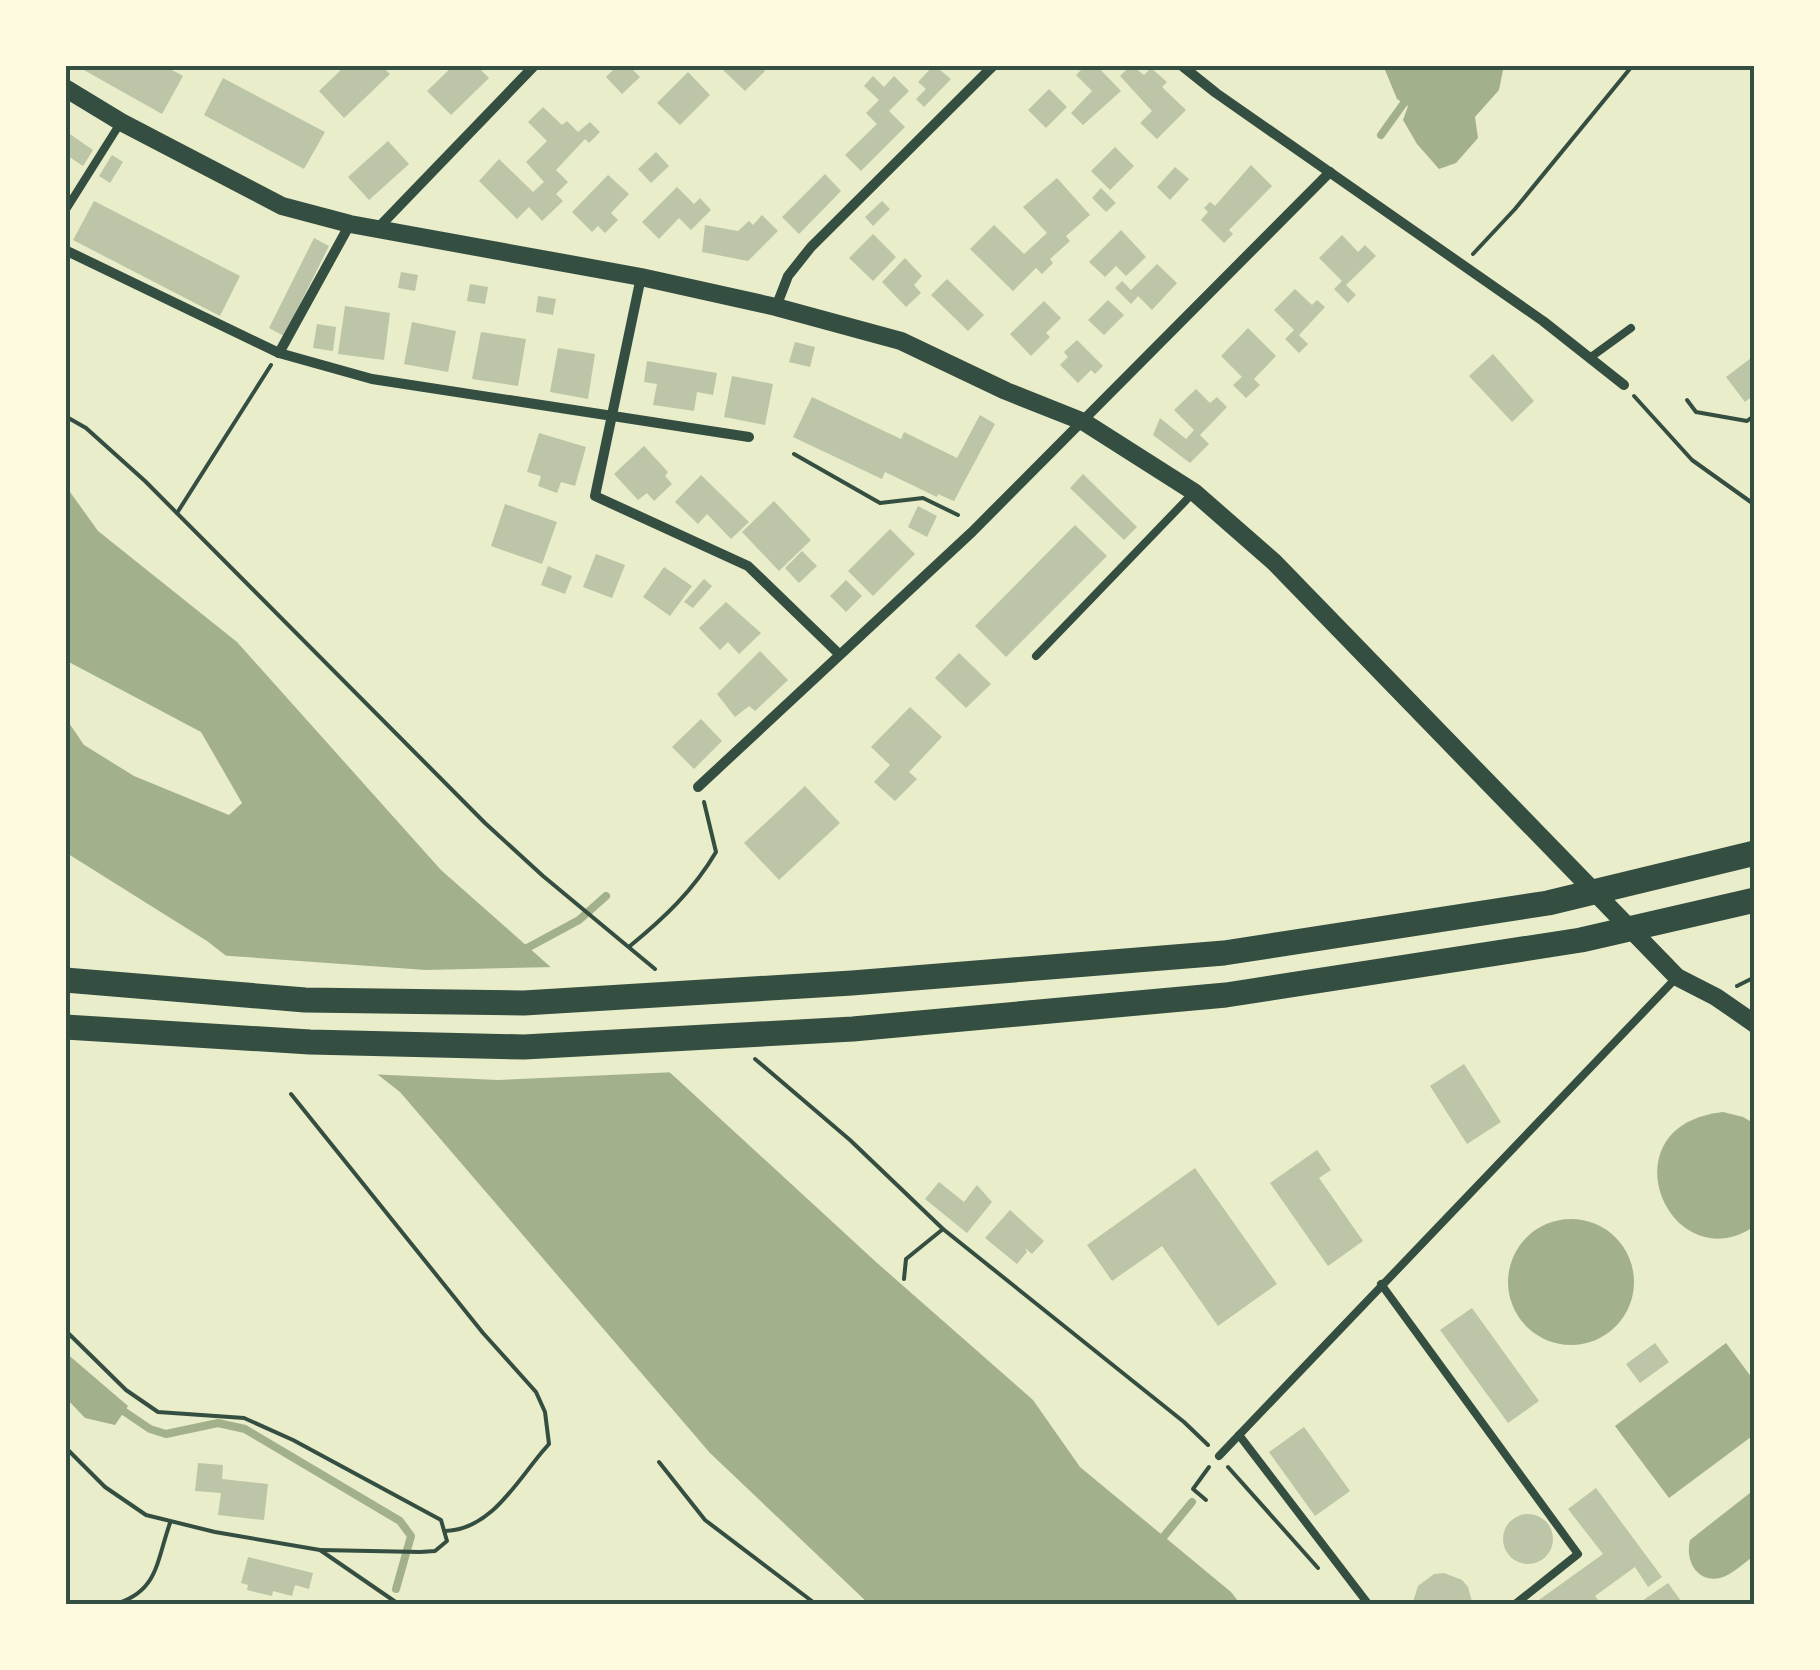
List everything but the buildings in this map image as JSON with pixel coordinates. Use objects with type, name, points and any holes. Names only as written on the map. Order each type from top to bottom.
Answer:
[{"type":"highway","points":[[65,980],[305,1000],[524,1003],[852,984],[1224,953],[1548,903],[1755,853]]},
{"type":"highway","points":[[65,1027],[292,1042],[524,1047],[853,1029],[1226,995],[1581,940],[1755,900]]},
{"type":"street","points":[[376,229],[535,65]]},
{"type":"street","points":[[776,308],[788,276],[811,247],[994,65]]},
{"type":"street","points":[[1181,65],[1196,69],[1330,172],[1463,264],[1624,384]]},
{"type":"street","points":[[65,88],[121,122],[282,206],[350,224],[641,277],[901,340],[1006,391],[1084,422],[1194,492],[1274,562],[1677,977],[1755,1024]]},
{"type":"street","points":[[698,786],[838,653],[873,626],[1084,422],[1330,172]]},
{"type":"street","points":[[279,353],[350,224]]},
{"type":"street","points":[[65,250],[279,353],[372,379],[749,438]]},
{"type":"street","points":[[641,277],[595,496],[748,566],[838,653]]},
{"type":"lane","points":[[65,211],[121,122]]},
{"type":"lane","points":[[1591,357],[1631,328]]},
{"type":"lane","points":[[1036,656],[1194,492]]},
{"type":"lane","points":[[1219,1456],[1677,977]]},
{"type":"lane","points":[[1381,1284],[1578,1554],[1514,1605]]},
{"type":"lane","points":[[1239,1435],[1369,1605]]},
{"type":"path","points":[[1463,264],[1514,209],[1632,65]]},
{"type":"path","points":[[176,513],[279,353]]},
{"type":"path","points":[[1624,384],[1692,460],[1755,505]]},
{"type":"path","points":[[1687,400],[1696,412],[1747,421],[1755,415]]},
{"type":"path","points":[[65,416],[86,428],[176,513],[434,773],[571,899],[658,972]]},
{"type":"path","points":[[794,454],[880,503],[923,498],[958,515]]},
{"type":"path","points":[[630,946],[670,913],[702,876],[716,852],[698,786]]},
{"type":"path","points":[[744,1049],[850,1140],[943,1228],[1184,1422],[1328,1580]]},
{"type":"path","points":[[292,1094],[536,1392],[546,1412],[549,1444],[476,1524],[446,1531]]},
{"type":"path","points":[[904,1280],[906,1259],[943,1228]]},
{"type":"path","points":[[65,1330],[126,1390],[158,1412],[244,1418],[441,1520],[447,1540],[435,1551],[320,1550],[170,1523],[130,1505],[65,1447]]},
{"type":"path","points":[[659,1462],[705,1520],[817,1605]]},
{"type":"path","points":[[1204,1472],[1193,1489],[1206,1500]]},
{"type":"path","points":[[112,1605],[142,1593],[150,1582],[170,1523]]},
{"type":"path","points":[[320,1550],[400,1605]]},
{"type":"shaded area","points":[[1383,65],[1504,65],[1499,90],[1475,117],[1478,138],[1456,163],[1439,169],[1417,144],[1403,120],[1408,106],[1397,99]]},
{"type":"shaded area","points":[[65,485],[98,531],[237,642],[441,870],[1033,1400],[1080,1467],[1231,1592],[1241,1605],[870,1605],[710,1453],[400,1092],[207,941],[65,852],[65,717],[84,745],[134,776],[229,815],[242,803],[201,732],[65,660]]},
{"type":"shaded area","points":[[1723,1112],[1755,1124],[1755,1226],[1724,1238],[1697,1234],[1675,1219],[1661,1196],[1657,1169],[1665,1143],[1686,1123]]},
{"type":"shaded area","points":[[1571,1219],[1595,1224],[1615,1238],[1629,1258],[1634,1282],[1629,1306],[1615,1326],[1595,1340],[1571,1345],[1547,1340],[1527,1326],[1513,1306],[1508,1282],[1513,1258],[1527,1238],[1547,1224]]},
{"type":"shaded area","points":[[1726,1343],[1755,1382],[1755,1434],[1669,1498],[1615,1426]]},
{"type":"shaded area","points":[[65,1352],[128,1406],[115,1425],[85,1418],[65,1397]]},
{"type":"shaded area","points":[[1755,1489],[1755,1555],[1720,1578],[1704,1577],[1691,1562],[1690,1540]]},
{"type":"pier","points":[[216,955],[426,970],[556,967],[677,1072],[498,1080],[367,1074]]},
{"type":"waterway","points":[[1381,135],[1409,96]]},
{"type":"waterway","points":[[518,953],[579,920],[606,896]]},
{"type":"waterway","points":[[116,1406],[150,1429],[166,1434],[218,1423],[245,1429],[400,1521],[411,1536],[396,1589]]},
{"type":"waterway","points":[[1160,1541],[1192,1502]]}]
